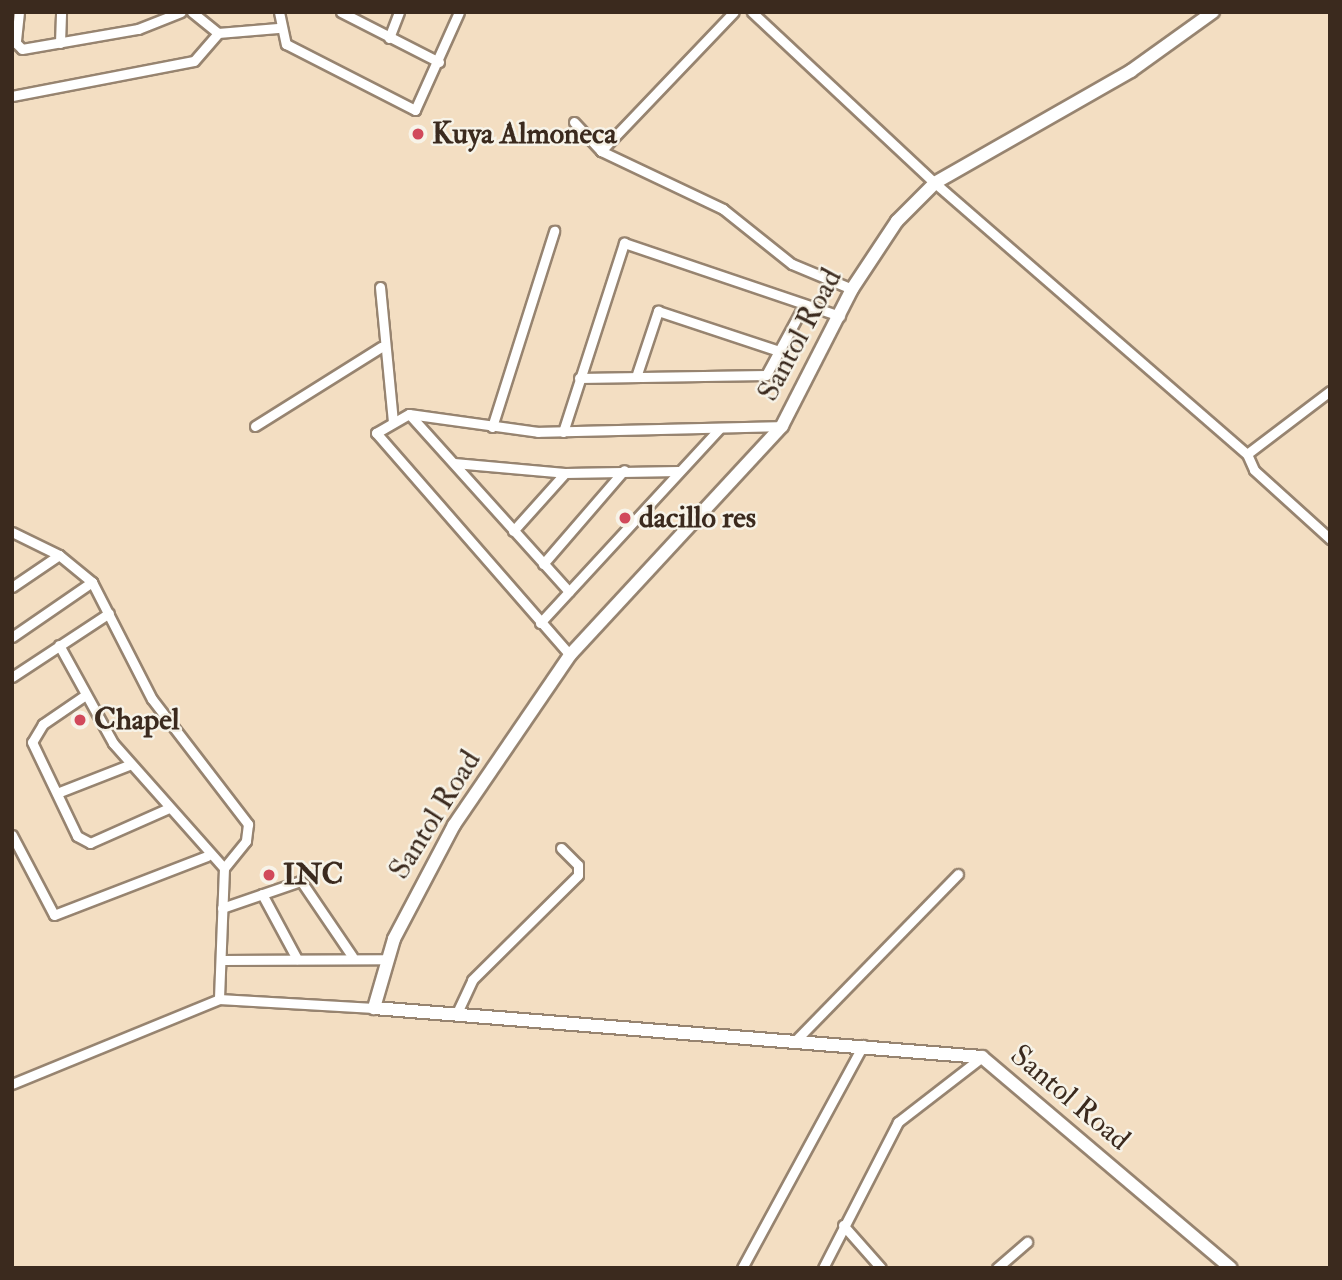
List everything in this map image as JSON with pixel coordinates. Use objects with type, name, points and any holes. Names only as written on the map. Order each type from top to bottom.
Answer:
[{"type":"street","points":[[19,12],[18,49],[138,29],[181,12]]},
{"type":"street","points":[[60,43],[61,12]]},
{"type":"street","points":[[192,12],[218,33],[278,29]]},
{"type":"street","points":[[279,12],[278,29],[286,44],[413,110],[439,62],[459,12]]},
{"type":"street","points":[[341,12],[439,62]]},
{"type":"street","points":[[389,38],[399,12]]},
{"type":"street","points":[[601,151],[734,12]]},
{"type":"street","points":[[752,12],[935,183],[1247,454],[1254,470],[1330,539]]},
{"type":"street","name":"Santol Road","points":[[1213,12],[1131,71],[935,183],[897,221],[852,289],[782,426],[570,655],[434,858],[388,959],[374,1008],[798,1038],[982,1057],[1231,1268]]},
{"type":"street","points":[[12,96],[194,61],[218,33]]},
{"type":"street","points":[[574,122],[601,151],[723,209],[792,264],[852,289]]},
{"type":"street","points":[[492,426],[554,231]]},
{"type":"street","points":[[563,432],[624,243],[840,316]]},
{"type":"street","points":[[380,287],[381,347],[393,421]]},
{"type":"street","points":[[579,378],[758,377],[782,352],[804,305]]},
{"type":"street","points":[[636,377],[658,311],[782,352]]},
{"type":"street","points":[[255,426],[381,347]]},
{"type":"street","points":[[1247,454],[1330,391]]},
{"type":"street","points":[[409,414],[569,592]]},
{"type":"street","points":[[570,655],[377,440],[393,421],[409,414],[492,426],[563,432],[782,426]]},
{"type":"street","points":[[540,623],[719,429]]},
{"type":"street","points":[[454,463],[565,473],[678,471]]},
{"type":"street","points":[[543,564],[624,470]]},
{"type":"street","points":[[513,531],[565,473]]},
{"type":"street","points":[[13,533],[59,555],[92,582],[152,699],[248,824],[246,841],[224,868],[219,999]]},
{"type":"street","points":[[12,587],[59,555]]},
{"type":"street","points":[[12,637],[92,582]]},
{"type":"street","points":[[12,677],[109,613]]},
{"type":"street","points":[[59,645],[84,696],[129,765],[169,808],[207,856],[224,868]]},
{"type":"street","points":[[84,696],[32,737],[57,793],[85,843],[169,808]]},
{"type":"street","points":[[57,793],[129,765]]},
{"type":"street","points":[[12,835],[54,915],[207,856]]},
{"type":"street","points":[[456,1015],[472,980],[578,875],[578,865],[561,848]]},
{"type":"street","points":[[798,1038],[958,874]]},
{"type":"street","points":[[222,908],[304,883],[352,956]]},
{"type":"street","points":[[262,894],[297,959]]},
{"type":"street","points":[[221,960],[352,956],[388,959]]},
{"type":"street","points":[[12,1084],[219,999],[374,1008]]},
{"type":"street","points":[[742,1268],[864,1044]]},
{"type":"street","points":[[823,1268],[898,1122],[982,1057]]},
{"type":"street","points":[[843,1225],[875,1265]]},
{"type":"street","points":[[997,1268],[1027,1242]]},
{"type":"place","name":"Kuya Almoneca","points":[[418,134]]},
{"type":"place","name":"dacillo res","points":[[625,518]]},
{"type":"place","name":"Chapel","points":[[80,720]]},
{"type":"place","name":"INC","points":[[269,875]]}]
